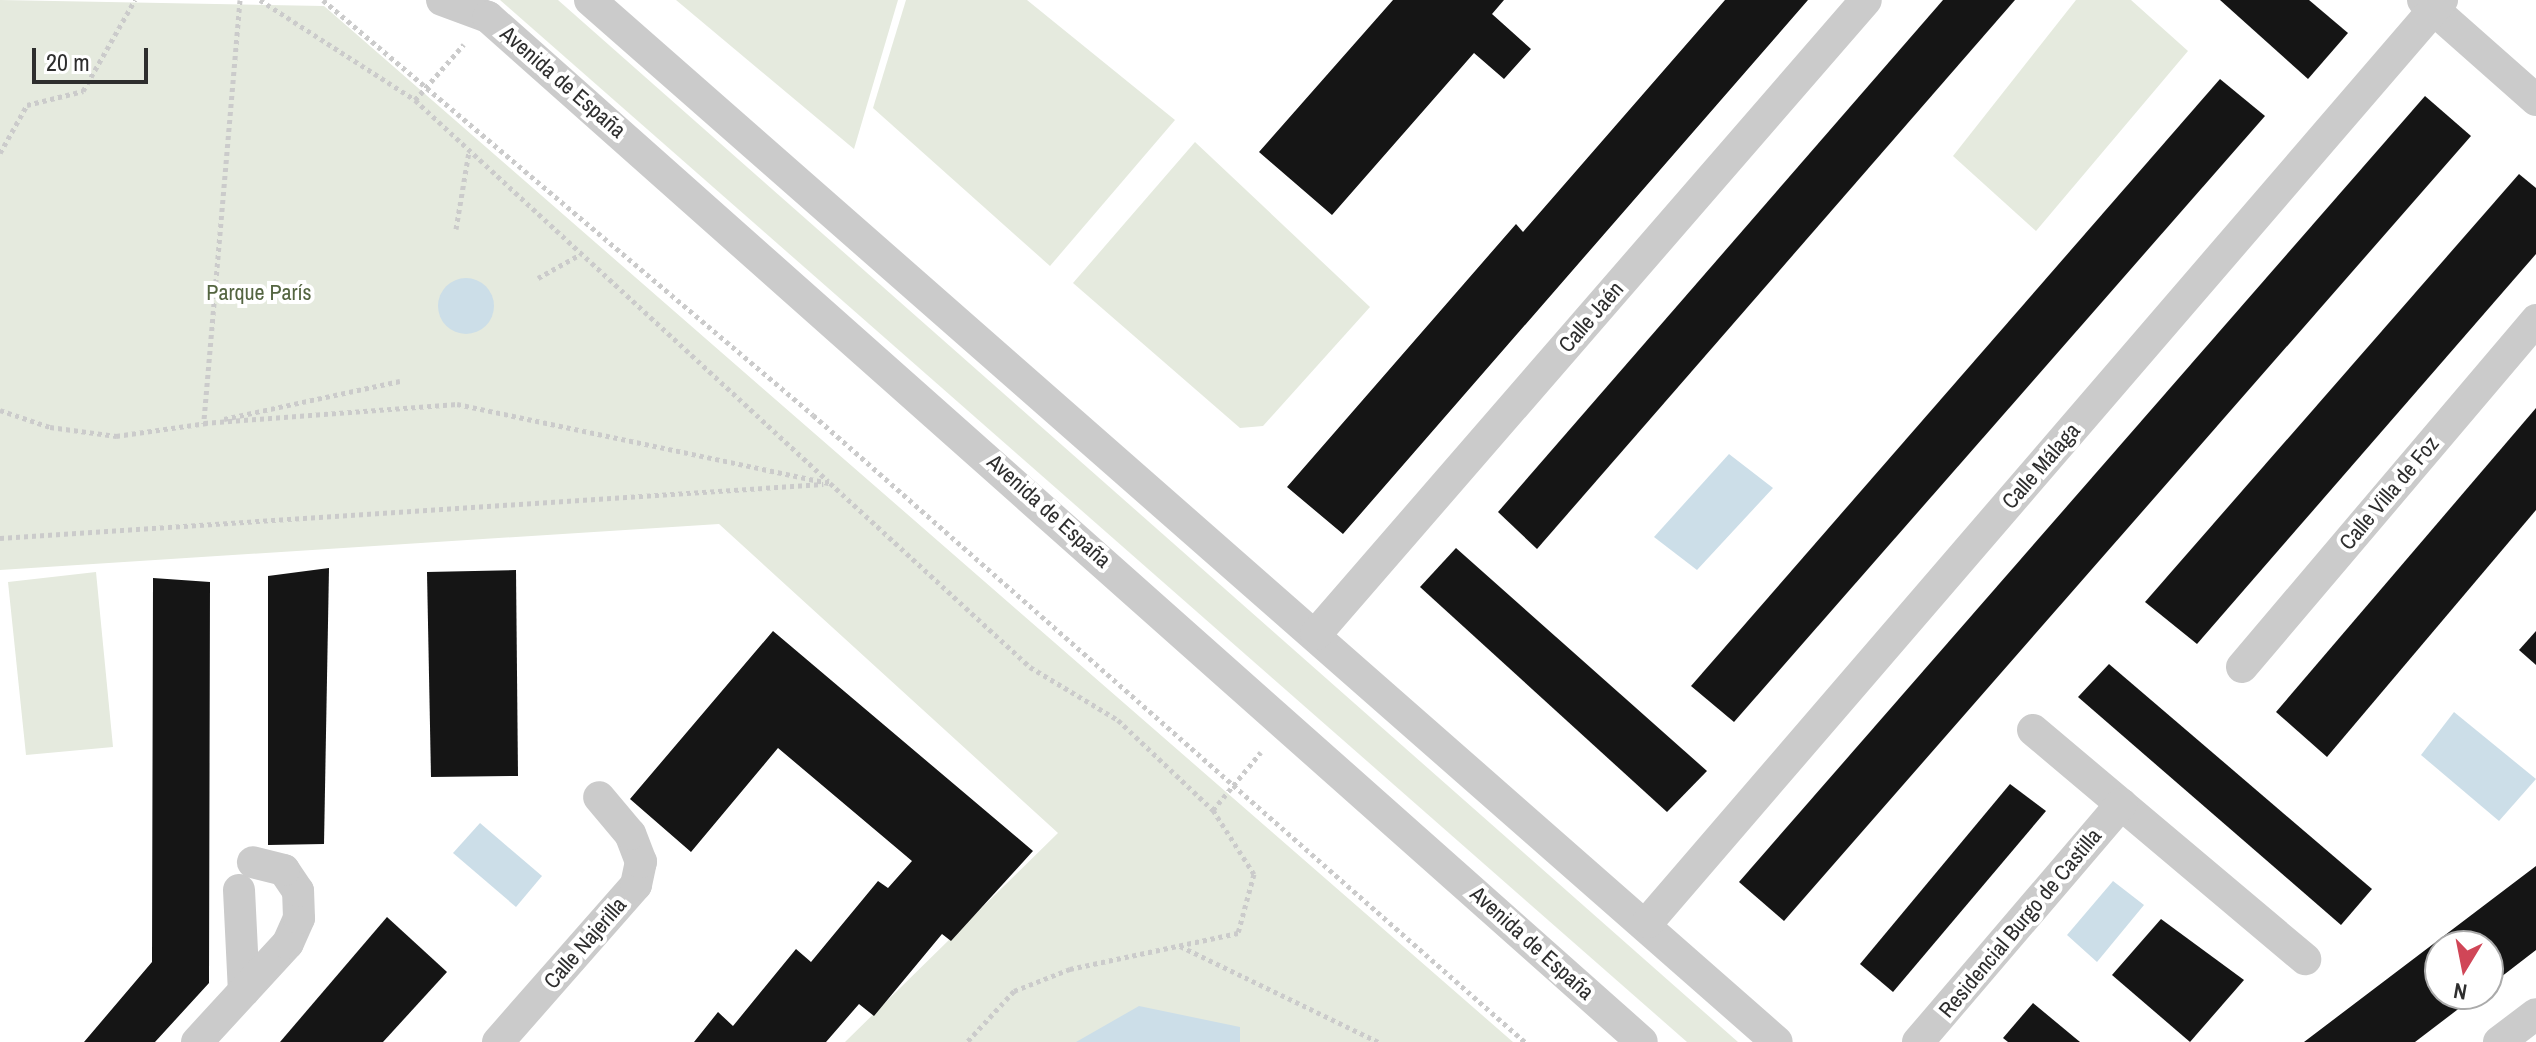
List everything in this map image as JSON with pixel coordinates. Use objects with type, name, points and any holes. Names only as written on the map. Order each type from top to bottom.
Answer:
[{"type":"street","name":"Avenida de España","points":[[442,0],[488,17],[1642,1042]]},
{"type":"street","points":[[590,0],[1648,922],[1777,1042]]},
{"type":"street","name":"Calle Jaén","points":[[1316,634],[1866,0]]},
{"type":"street","points":[[2433,3],[2536,100]]},
{"type":"street","name":"Calle Málaga","points":[[1648,922],[2433,3]]},
{"type":"street","name":"Calle Villa de Foz","points":[[2242,667],[2536,320]]},
{"type":"street","points":[[2033,730],[2305,959]]},
{"type":"street","name":"Calle Najerilla","points":[[498,1042],[636,885],[641,862],[630,834],[599,797]]},
{"type":"street","name":"Residencial Burgo de Castilla","points":[[1918,1042],[2121,804]]},
{"type":"street","points":[[197,1042],[244,991],[288,943],[299,918],[298,891],[284,870],[246,876],[244,991]]},
{"type":"street","points":[[2499,1042],[2536,1014]]},
{"type":"path","points":[[0,153],[27,105],[83,91],[135,0]]},
{"type":"path","points":[[204,423],[240,0]]},
{"type":"path","points":[[260,0],[415,100],[1030,667],[1118,720],[1213,810],[1254,874],[1238,933],[1070,969],[1014,991],[967,1042]]},
{"type":"path","points":[[323,0],[813,415],[1525,1042]]},
{"type":"path","points":[[415,100],[488,17]]},
{"type":"path","points":[[456,229],[469,150]]},
{"type":"path","points":[[538,278],[581,254]]},
{"type":"path","points":[[0,410],[50,427],[116,436],[204,423],[400,381]]},
{"type":"path","points":[[204,423],[457,404],[830,483]]},
{"type":"path","points":[[1,536],[830,483]]},
{"type":"path","points":[[1179,945],[1379,1042]]},
{"type":"green space","name":"Parque París","points":[[0,0],[324,6],[1513,1042],[845,1042],[1058,833],[719,524],[0,570]]},
{"type":"green space","points":[[500,0],[558,0],[1738,1042],[1687,1042]]},
{"type":"green space","points":[[676,0],[898,0],[854,149]]},
{"type":"green space","points":[[906,0],[1027,0],[1175,120],[1050,266],[873,108]]},
{"type":"green space","points":[[2076,0],[2131,0],[2188,51],[2036,231],[1953,156]]},
{"type":"green space","points":[[1195,142],[1370,307],[1263,426],[1240,428],[1073,283]]},
{"type":"green space","points":[[96,572],[113,747],[26,755],[8,582]]},
{"type":"water","points":[[466,278],[486,286],[494,306],[486,326],[466,334],[446,326],[438,306],[446,286]]},
{"type":"water","points":[[1729,454],[1773,488],[1697,570],[1654,537]]},
{"type":"water","points":[[2454,712],[2536,779],[2499,821],[2421,755]]},
{"type":"water","points":[[480,823],[542,876],[516,907],[453,853]]},
{"type":"water","points":[[2113,881],[2144,905],[2097,962],[2067,935]]},
{"type":"water","points":[[1139,1006],[1240,1027],[1240,1042],[1076,1042]]},
{"type":"building","points":[[1393,0],[1504,0],[1492,14],[1531,49],[1504,79],[1474,53],[1332,215],[1259,152]]},
{"type":"building","points":[[1725,0],[1808,0],[1343,534],[1287,487],[1516,224],[1523,232]]},
{"type":"building","points":[[1943,0],[2015,0],[1537,549],[1498,512]]},
{"type":"building","points":[[2220,0],[2309,0],[2348,33],[2308,79]]},
{"type":"building","points":[[2220,79],[2265,116],[1734,722],[1691,686]]},
{"type":"building","points":[[2425,96],[2471,136],[1784,921],[1739,882]]},
{"type":"building","points":[[2519,174],[2536,188],[2536,254],[2197,644],[2145,602]]},
{"type":"building","points":[[2536,408],[2536,510],[2327,757],[2276,712]]},
{"type":"building","points":[[1456,548],[1707,771],[1667,812],[1420,587]]},
{"type":"building","points":[[329,568],[324,844],[268,845],[268,576]]},
{"type":"building","points":[[516,570],[518,776],[431,777],[427,572]]},
{"type":"building","points":[[153,578],[210,582],[209,983],[155,1042],[84,1042],[152,962]]},
{"type":"building","points":[[773,631],[1033,851],[951,941],[942,934],[874,1016],[859,1004],[826,1042],[694,1042],[718,1012],[733,1026],[796,949],[811,962],[878,881],[888,888],[912,861],[778,748],[691,852],[630,799]]},
{"type":"building","points":[[2536,631],[2536,665],[2519,650]]},
{"type":"building","points":[[2109,664],[2372,889],[2341,925],[2078,697]]},
{"type":"building","points":[[2010,784],[2046,811],[1893,992],[1860,964]]},
{"type":"building","points":[[2536,866],[2536,950],[2504,975],[2504,930],[2452,930]]},
{"type":"building","points":[[387,917],[447,972],[383,1042],[280,1042]]},
{"type":"building","points":[[2161,919],[2244,980],[2190,1042],[2112,975]]},
{"type":"building","points":[[2424,951],[2424,1010],[2457,1010],[2415,1042],[2304,1042]]},
{"type":"building","points":[[2033,1003],[2080,1042],[2008,1042],[2003,1038]]}]
